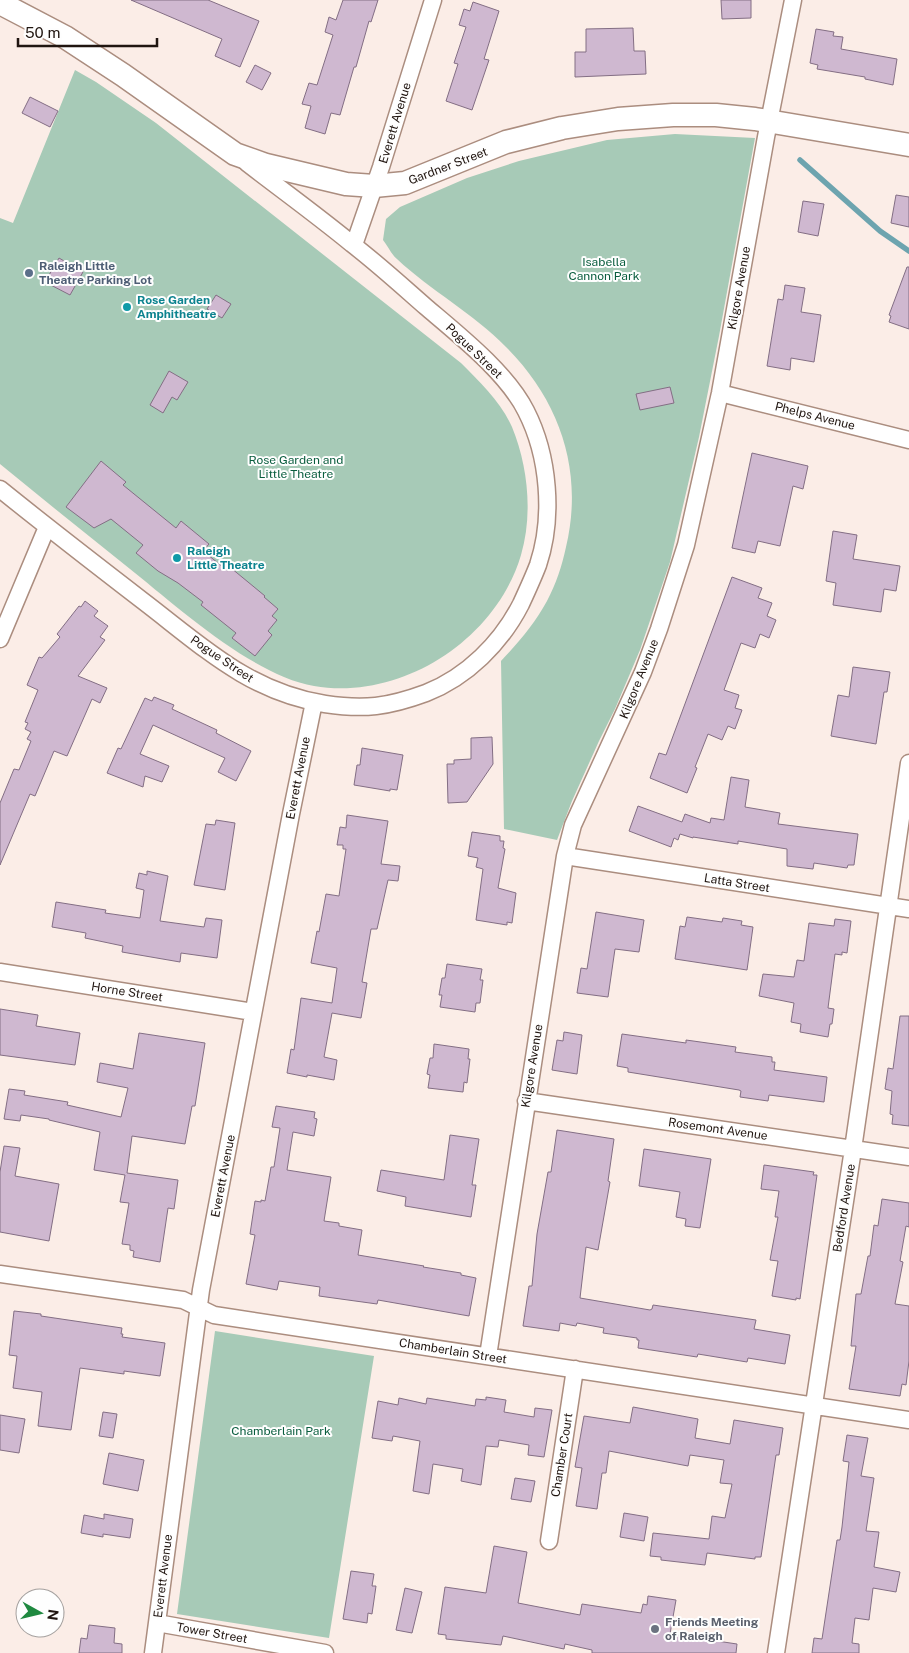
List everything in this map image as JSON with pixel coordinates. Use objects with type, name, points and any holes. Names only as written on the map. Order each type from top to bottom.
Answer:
[{"type":"street","name":"Everett Avenue","points":[[354,245],[433,0]]},
{"type":"street","name":"Kilgore Avenue","points":[[488,1356],[565,856],[573,825],[618,729],[660,629],[686,545],[720,393],[793,0]]},
{"type":"street","name":"Gardner Street","points":[[0,3],[64,37],[123,75],[235,154],[266,165],[346,184],[374,186],[405,183],[506,142],[562,128],[618,119],[673,115],[716,115],[909,145]]},
{"type":"street","name":"Pogue Street","points":[[0,489],[221,661],[266,688],[314,702],[349,708],[384,706],[433,690],[457,677],[476,662],[497,640],[515,615],[538,563],[545,532],[547,498],[544,467],[536,435],[526,410],[511,388],[487,361],[354,245],[235,154]]},
{"type":"street","name":"Phelps Avenue","points":[[720,393],[909,440]]},
{"type":"street","points":[[0,639],[47,527]]},
{"type":"street","name":"Everett Avenue","points":[[153,1653],[198,1306],[314,702]]},
{"type":"street","name":"Bedford Avenue","points":[[776,1653],[853,1149],[909,763]]},
{"type":"street","name":"Latta Street","points":[[565,856],[909,909]]},
{"type":"street","name":"Horne Street","points":[[0,972],[253,1012]]},
{"type":"street","name":"Rosemont Avenue","points":[[526,1100],[909,1157]]},
{"type":"street","name":"Chamberlain Street","points":[[0,1274],[183,1300],[214,1315],[909,1420]]},
{"type":"street","name":"Chamber Court","points":[[549,1541],[575,1369]]},
{"type":"street","name":"Tower Street","points":[[157,1623],[325,1653]]},
{"type":"green space","name":"Rose Garden and Little Theatre","points":[[75,70],[156,123],[461,363],[502,409],[512,427],[525,474],[528,507],[525,539],[521,555],[508,586],[490,613],[467,638],[441,658],[411,674],[380,684],[347,688],[314,686],[291,680],[244,656],[197,623],[0,464],[0,218],[13,223]]},
{"type":"green space","name":"Isabella Cannon Park","points":[[675,134],[755,138],[699,437],[670,562],[640,650],[572,801],[557,840],[504,829],[501,661],[526,632],[547,601],[563,561],[571,519],[572,491],[563,439],[541,390],[506,347],[480,323],[410,271],[393,255],[383,240],[386,219],[400,207],[467,178],[519,161],[607,140]]},
{"type":"green space","name":"Chamberlain Park","points":[[215,1331],[374,1356],[329,1638],[177,1614]]},
{"type":"building","points":[[131,0],[208,0],[259,21],[240,67],[215,56],[222,39]]},
{"type":"building","points":[[343,0],[378,0],[371,22],[369,21],[340,115],[331,113],[325,134],[305,128],[311,106],[302,104],[309,83],[317,85],[333,35],[325,32],[329,17],[336,20]]},
{"type":"building","points":[[721,0],[751,0],[751,18],[722,19]]},
{"type":"building","points":[[473,2],[499,11],[484,59],[489,60],[472,110],[446,101],[458,64],[454,63],[466,27],[459,25],[464,9],[470,11]]},
{"type":"building","points":[[633,28],[634,51],[645,51],[646,74],[575,77],[575,52],[586,52],[586,29]]},
{"type":"building","points":[[816,29],[834,32],[833,36],[843,37],[841,49],[897,59],[893,85],[865,79],[865,77],[817,69],[818,65],[810,63]]},
{"type":"building","points":[[255,65],[271,73],[262,90],[246,82]]},
{"type":"building","points":[[30,97],[58,111],[50,127],[22,113]]},
{"type":"building","points":[[896,195],[909,197],[909,227],[891,223]]},
{"type":"building","points":[[803,201],[824,204],[818,236],[798,232]]},
{"type":"building","points":[[59,258],[83,272],[70,295],[45,282]]},
{"type":"building","points":[[907,267],[909,267],[909,329],[889,322],[891,316],[889,315]]},
{"type":"building","points":[[785,285],[805,288],[801,312],[821,315],[814,362],[791,358],[790,370],[767,366],[778,299],[783,300]]},
{"type":"building","points":[[216,295],[231,304],[222,318],[207,309]]},
{"type":"building","points":[[169,371],[188,382],[177,400],[172,397],[163,413],[150,405]]},
{"type":"building","points":[[670,387],[674,403],[640,410],[636,394]]},
{"type":"building","points":[[752,453],[808,466],[803,489],[793,486],[780,546],[758,541],[755,553],[732,548]]},
{"type":"building","name":"Raleigh Little Theatre","points":[[101,461],[126,482],[123,485],[176,528],[181,521],[209,544],[203,551],[228,571],[231,568],[278,609],[272,616],[277,620],[268,631],[272,635],[255,656],[232,638],[236,633],[201,605],[203,602],[158,571],[136,553],[143,545],[111,519],[94,528],[66,507]]},
{"type":"building","points":[[833,531],[857,535],[853,559],[900,566],[896,591],[884,589],[881,612],[833,605],[836,583],[826,581]]},
{"type":"building","points":[[732,577],[762,588],[758,598],[772,603],[767,616],[776,620],[769,638],[760,634],[755,648],[741,643],[724,690],[739,695],[735,708],[742,710],[735,729],[728,726],[722,740],[708,734],[687,793],[650,778],[659,753],[666,755]]},
{"type":"building","points":[[85,601],[98,611],[94,616],[108,626],[100,637],[105,640],[78,676],[107,688],[100,703],[92,699],[67,756],[54,751],[35,796],[30,794],[0,865],[0,803],[14,769],[19,770],[31,741],[27,739],[31,732],[25,729],[28,723],[25,722],[38,690],[27,685],[39,657],[42,658],[60,637],[57,634]]},
{"type":"building","points":[[853,667],[890,672],[887,692],[884,692],[876,744],[831,736],[838,695],[849,697]]},
{"type":"building","points":[[154,697],[174,705],[172,709],[217,730],[216,733],[251,751],[236,781],[218,772],[225,758],[153,725],[140,754],[169,766],[162,782],[145,776],[143,787],[107,773],[118,748],[121,749],[145,698],[152,701]]},
{"type":"building","points":[[492,737],[493,764],[467,802],[448,803],[447,764],[454,764],[454,760],[471,759],[471,738]]},
{"type":"building","points":[[362,748],[403,755],[397,790],[390,789],[390,791],[354,785],[357,765],[360,765]]},
{"type":"building","points":[[731,777],[749,780],[745,807],[780,813],[778,824],[858,834],[854,865],[848,865],[847,868],[814,863],[813,869],[787,866],[787,849],[738,841],[738,844],[693,838],[680,834],[678,840],[674,838],[671,847],[629,831],[638,806],[682,822],[685,814],[710,823],[711,818],[724,820]]},
{"type":"building","points":[[347,815],[388,821],[381,864],[400,866],[398,881],[388,880],[377,929],[371,929],[362,982],[367,983],[361,1018],[332,1013],[324,1057],[337,1060],[334,1080],[287,1073],[291,1049],[294,1050],[301,998],[332,1003],[337,968],[311,963],[326,894],[339,896],[346,849],[343,849],[343,845],[337,845],[340,827],[346,828]]},
{"type":"building","points":[[216,820],[235,823],[225,890],[194,885],[206,824],[215,825]]},
{"type":"building","points":[[472,832],[500,836],[500,841],[504,841],[503,848],[505,849],[498,888],[516,893],[512,923],[507,922],[507,925],[476,920],[483,869],[476,867],[478,858],[468,856]]},
{"type":"building","points":[[147,871],[168,876],[160,921],[204,927],[206,918],[222,920],[217,958],[181,953],[180,962],[122,952],[123,946],[85,938],[86,933],[52,927],[56,902],[106,910],[105,913],[140,918],[144,890],[136,888],[139,873],[147,875]]},
{"type":"building","points":[[596,912],[644,920],[639,952],[615,949],[608,997],[577,993],[581,968],[587,969]]},
{"type":"building","points":[[687,917],[722,922],[723,918],[742,921],[741,925],[753,927],[747,970],[675,959],[680,926],[685,927]]},
{"type":"building","points":[[835,919],[851,921],[847,953],[842,952],[842,955],[835,954],[828,1008],[834,1009],[828,1037],[800,1032],[801,1024],[791,1022],[794,1003],[759,996],[763,974],[794,977],[797,960],[804,961],[809,923],[834,926]]},
{"type":"building","points":[[447,964],[482,969],[480,980],[483,980],[480,1003],[476,1003],[475,1012],[440,1007],[442,995],[439,995],[442,978],[445,978]]},
{"type":"building","points":[[0,1009],[38,1015],[36,1026],[80,1033],[75,1065],[0,1055]]},
{"type":"building","points":[[900,1016],[909,1016],[909,1126],[892,1124],[893,1115],[890,1114],[892,1091],[885,1089],[888,1068],[893,1069]]},
{"type":"building","points":[[564,1032],[582,1035],[577,1074],[552,1070],[557,1040],[563,1041]]},
{"type":"building","points":[[139,1033],[205,1043],[195,1106],[192,1106],[185,1144],[132,1136],[127,1173],[178,1180],[174,1209],[168,1208],[160,1262],[133,1257],[134,1251],[130,1250],[130,1245],[122,1244],[129,1203],[120,1202],[125,1175],[94,1170],[100,1132],[49,1119],[21,1115],[20,1121],[4,1119],[9,1089],[25,1091],[24,1095],[68,1102],[67,1105],[121,1117],[128,1088],[97,1082],[100,1063],[133,1069]]},
{"type":"building","points":[[622,1034],[686,1043],[686,1040],[736,1047],[735,1052],[772,1057],[772,1062],[775,1062],[774,1070],[827,1077],[824,1102],[769,1095],[768,1101],[740,1097],[741,1091],[739,1090],[628,1072],[628,1068],[617,1066]]},
{"type":"building","points":[[434,1044],[469,1049],[468,1059],[470,1059],[467,1083],[464,1082],[463,1092],[428,1088],[430,1075],[427,1074],[430,1058],[433,1058]]},
{"type":"building","points":[[276,1106],[315,1112],[314,1118],[317,1119],[314,1136],[293,1132],[287,1170],[331,1177],[324,1221],[339,1223],[339,1226],[362,1230],[358,1255],[461,1273],[461,1275],[476,1278],[469,1316],[378,1300],[377,1304],[319,1296],[320,1287],[279,1281],[277,1290],[246,1284],[255,1235],[250,1234],[255,1201],[265,1201],[271,1167],[274,1167],[280,1128],[272,1127]]},
{"type":"building","points":[[557,1130],[614,1139],[608,1181],[610,1182],[598,1250],[586,1247],[580,1298],[650,1310],[653,1305],[756,1320],[754,1329],[790,1335],[785,1364],[748,1358],[747,1362],[698,1354],[697,1357],[638,1348],[639,1340],[637,1338],[603,1333],[604,1328],[577,1323],[576,1326],[560,1323],[559,1331],[523,1326],[529,1286],[532,1286],[537,1234],[548,1172],[551,1172]]},
{"type":"building","points":[[450,1135],[479,1139],[472,1185],[476,1185],[471,1217],[405,1206],[406,1197],[377,1191],[381,1170],[444,1180]]},
{"type":"building","points":[[4,1146],[20,1148],[15,1176],[59,1184],[49,1241],[0,1232],[0,1172]]},
{"type":"building","points":[[644,1149],[711,1159],[700,1228],[685,1226],[686,1219],[676,1217],[680,1192],[639,1186]]},
{"type":"building","points":[[764,1165],[814,1172],[813,1175],[817,1175],[800,1299],[772,1296],[778,1261],[770,1260],[778,1217],[775,1217],[779,1191],[761,1189]]},
{"type":"building","points":[[882,1199],[909,1203],[909,1227],[906,1226],[900,1261],[903,1262],[895,1304],[909,1306],[909,1361],[906,1385],[902,1384],[900,1396],[849,1389],[856,1346],[851,1346],[856,1294],[861,1294],[868,1256],[870,1256],[874,1225],[878,1226]]},
{"type":"building","points":[[14,1311],[122,1328],[122,1337],[165,1343],[160,1376],[124,1371],[124,1374],[80,1368],[71,1430],[38,1426],[42,1392],[13,1388],[17,1356],[9,1355]]},
{"type":"building","points":[[486,1397],[506,1400],[504,1412],[534,1417],[535,1408],[552,1410],[544,1457],[528,1455],[529,1445],[499,1440],[498,1447],[486,1446],[481,1485],[461,1481],[463,1469],[433,1464],[429,1494],[413,1491],[420,1441],[393,1436],[392,1441],[372,1438],[378,1401],[398,1405],[399,1398],[426,1404],[427,1398],[475,1406],[476,1399],[486,1400]]},
{"type":"building","points":[[633,1407],[698,1419],[695,1438],[730,1444],[734,1420],[783,1428],[779,1455],[776,1455],[761,1557],[755,1557],[755,1559],[707,1553],[705,1565],[661,1560],[661,1557],[650,1556],[653,1533],[709,1539],[712,1516],[725,1518],[732,1484],[720,1483],[724,1460],[690,1455],[688,1466],[609,1451],[606,1473],[602,1473],[597,1509],[576,1506],[582,1468],[575,1467],[584,1416],[630,1423]]},
{"type":"building","points":[[103,1412],[117,1414],[113,1438],[99,1436]]},
{"type":"building","points":[[0,1415],[25,1419],[19,1453],[0,1450]]},
{"type":"building","points":[[847,1435],[868,1438],[861,1476],[874,1478],[866,1531],[879,1532],[874,1567],[900,1572],[896,1592],[873,1588],[869,1620],[855,1618],[852,1643],[859,1644],[859,1653],[812,1653],[814,1638],[822,1639],[837,1540],[840,1540],[849,1462],[843,1461]]},
{"type":"building","points":[[109,1453],[144,1460],[138,1491],[103,1484]]},
{"type":"building","points":[[515,1478],[535,1481],[531,1502],[511,1499]]},
{"type":"building","points":[[624,1513],[648,1517],[644,1541],[620,1537]]},
{"type":"building","points":[[104,1514],[133,1519],[130,1538],[103,1534],[103,1537],[81,1533],[84,1515],[104,1519]]},
{"type":"building","points":[[494,1546],[527,1552],[518,1603],[580,1615],[582,1604],[641,1613],[643,1604],[647,1605],[648,1596],[676,1600],[670,1634],[737,1644],[736,1653],[592,1653],[592,1650],[565,1644],[564,1649],[503,1636],[501,1645],[446,1639],[446,1635],[438,1634],[445,1587],[486,1593]]},
{"type":"building","points":[[351,1571],[374,1574],[372,1586],[376,1586],[372,1614],[368,1613],[367,1623],[343,1619]]},
{"type":"building","points":[[405,1588],[422,1592],[412,1633],[396,1630]]},
{"type":"building","points":[[89,1625],[115,1628],[114,1643],[122,1644],[122,1653],[79,1653],[81,1638],[87,1639]]},
{"type":"waterway","points":[[800,160],[880,231],[909,251]]},
{"type":"place","name":"Raleigh Little Theatre Parking Lot","points":[[29,273]]},
{"type":"place","name":"Rose Garden Amphitheatre","points":[[127,307]]},
{"type":"place","name":"Raleigh Little Theatre","points":[[177,558]]},
{"type":"place","name":"Friends Meeting of Raleigh","points":[[655,1629]]}]
